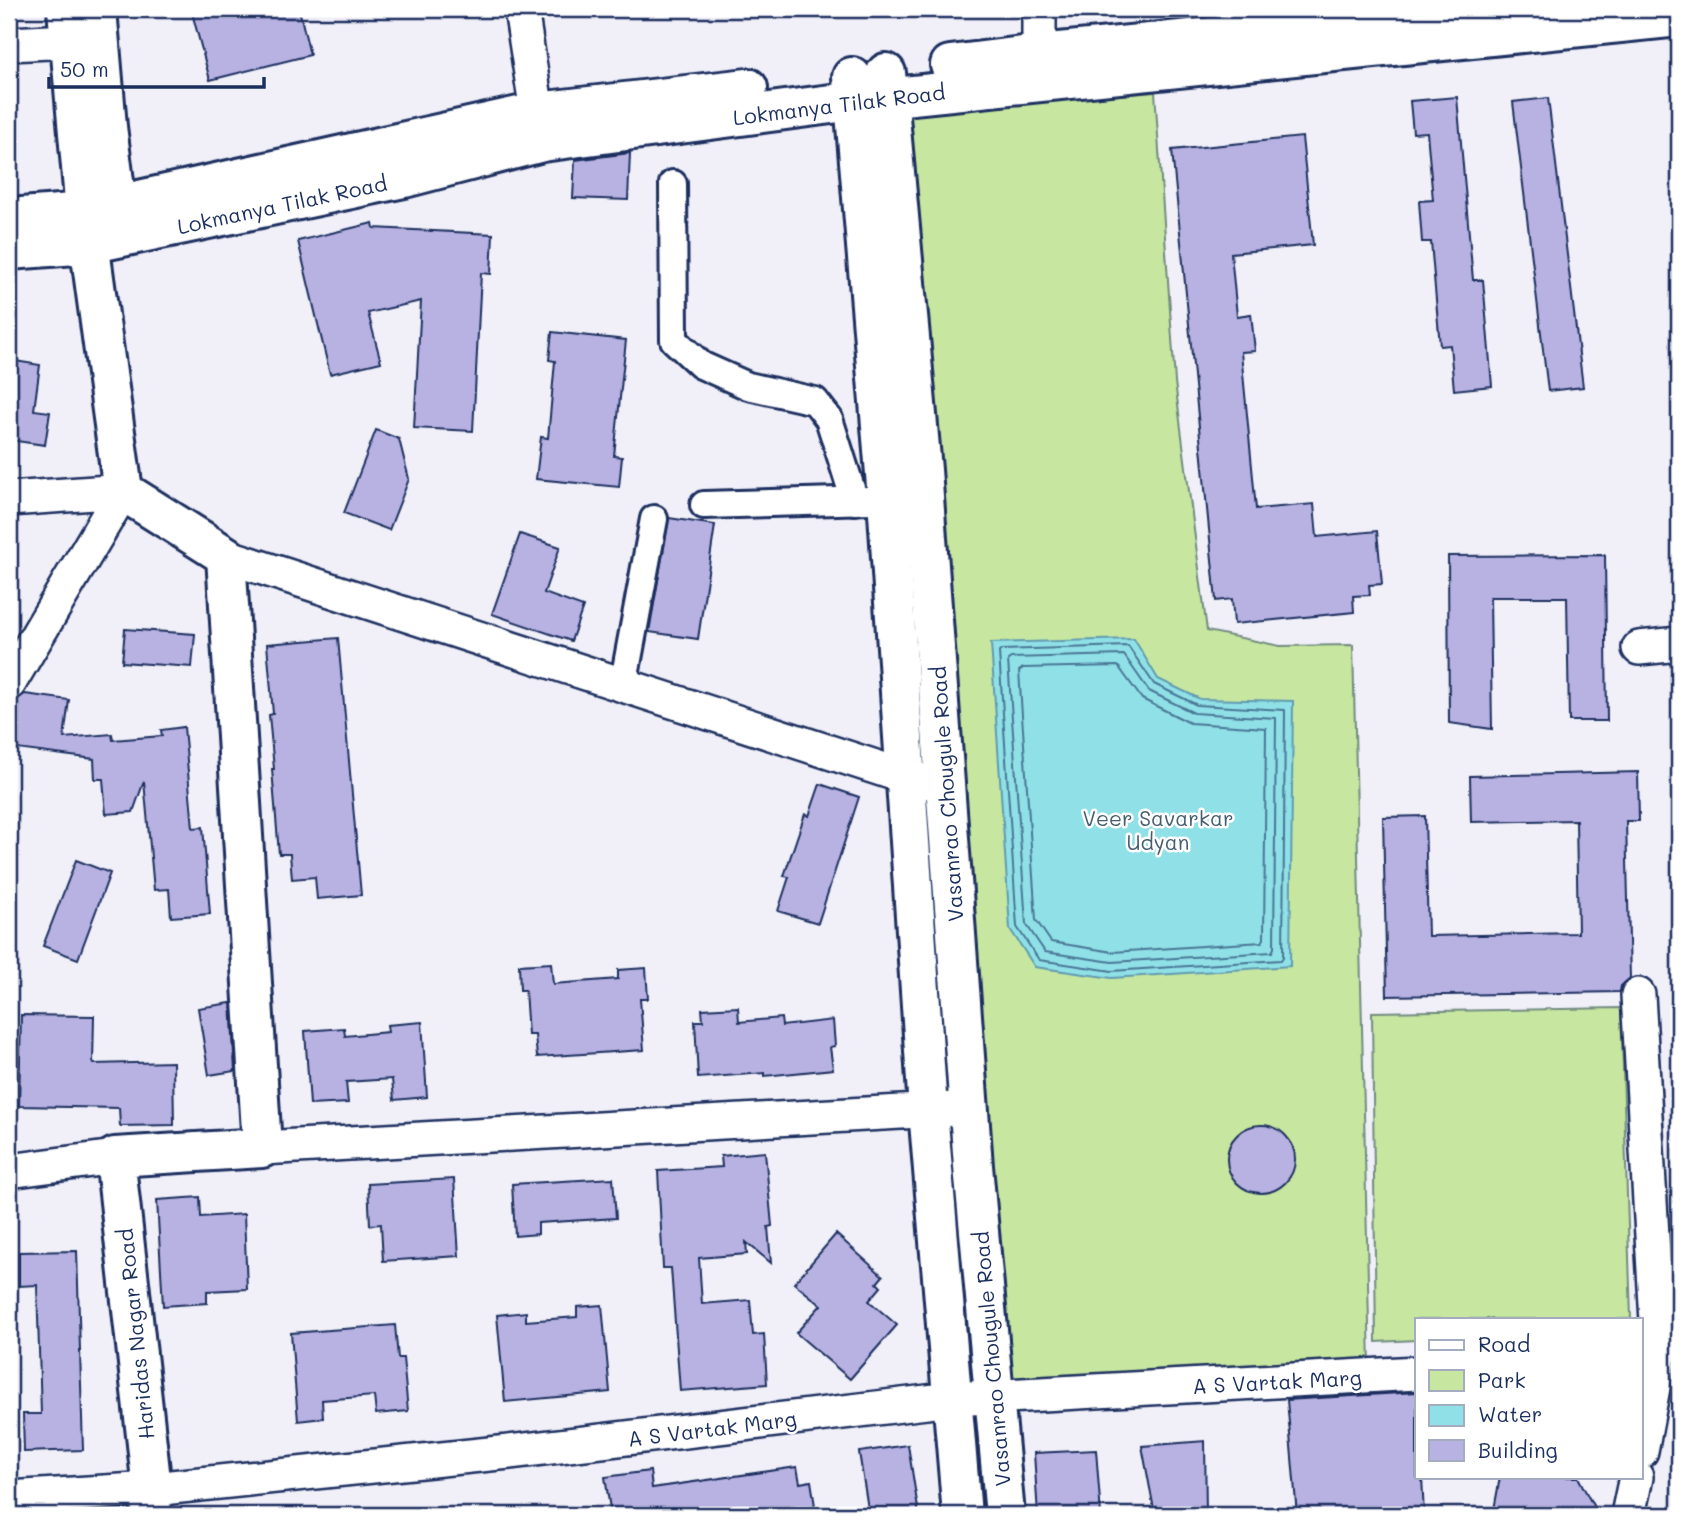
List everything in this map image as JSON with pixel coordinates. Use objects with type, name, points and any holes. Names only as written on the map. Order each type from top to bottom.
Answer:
[{"type":"street","points":[[97,9],[107,127],[97,221]]},
{"type":"street","points":[[521,9],[539,127]]},
{"type":"street","points":[[1039,54],[1040,9]]},
{"type":"street","name":"Lokmanya Tilak Road","points":[[870,87],[1039,54],[1472,10]]},
{"type":"street","name":"Lokmanya Tilak Road","points":[[9,250],[97,221],[539,127],[870,87],[1679,17]]},
{"type":"street","points":[[9,44],[68,25],[97,221],[122,491],[9,683]]},
{"type":"street","name":"Vasanrao Chougule Road","points":[[870,87],[871,500],[906,776],[928,1110],[962,1515]]},
{"type":"street","name":"Vasanrao Chougule Road","points":[[870,87],[922,470],[969,1108],[1005,1515]]},
{"type":"street","points":[[673,184],[674,340],[701,365],[748,386],[815,401],[829,419],[871,500],[704,505]]},
{"type":"street","name":"Lokmanya Tilak Road","points":[[9,218],[97,221]]},
{"type":"street","points":[[9,499],[122,491],[226,556],[623,686],[906,776],[946,786]]},
{"type":"street","points":[[623,686],[654,519]]},
{"type":"street","points":[[226,556],[261,1147]]},
{"type":"street","points":[[1639,648],[1679,644]]},
{"type":"street","points":[[1638,995],[1660,1356],[1642,1446]]},
{"type":"street","points":[[9,1171],[115,1157],[261,1147],[969,1108]]},
{"type":"street","name":"Haridas Nagar Road","points":[[115,1157],[153,1508]]},
{"type":"street","name":"A S Vartak Marg","points":[[9,1498],[153,1508],[509,1452],[952,1399],[1415,1373]]},
{"type":"street","points":[[1628,1515],[1636,1478]]},
{"type":"green space","name":"Veer Savarkar Udyan","points":[[1155,92],[1175,382],[1207,631],[1280,646],[1353,645],[1370,1367],[1005,1387],[898,114]]},
{"type":"green space","points":[[1621,1008],[1631,1318],[1415,1318],[1415,1340],[1376,1342],[1372,1012]]},
{"type":"water","points":[[1134,639],[1158,679],[1200,699],[1293,701],[1290,966],[1112,978],[1035,967],[1010,929],[991,643]]},
{"type":"building","points":[[191,9],[299,9],[310,55],[210,80]]},
{"type":"building","points":[[1457,97],[1473,280],[1483,280],[1492,386],[1454,390],[1450,345],[1440,346],[1431,242],[1422,242],[1419,201],[1433,200],[1427,132],[1413,133],[1410,101]]},
{"type":"building","points":[[1548,98],[1583,387],[1548,391],[1513,102]]},
{"type":"building","points":[[1302,137],[1313,245],[1231,253],[1237,316],[1251,314],[1255,351],[1241,352],[1256,509],[1314,504],[1317,537],[1377,531],[1382,584],[1369,585],[1370,595],[1353,596],[1354,612],[1234,624],[1232,599],[1216,601],[1172,150]]},
{"type":"building","points":[[630,153],[628,200],[573,198],[575,160]]},
{"type":"building","points":[[373,223],[374,228],[493,234],[491,274],[481,273],[473,431],[414,428],[421,301],[368,313],[381,362],[330,374],[298,241]]},
{"type":"building","points":[[552,332],[626,340],[614,456],[622,457],[619,487],[536,479],[541,437],[548,438],[555,361],[549,360]]},
{"type":"building","points":[[9,360],[40,365],[34,410],[50,412],[45,445],[9,440]]},
{"type":"building","points":[[376,430],[399,439],[409,479],[389,530],[344,513]]},
{"type":"building","points":[[669,518],[715,525],[698,639],[649,632]]},
{"type":"building","points":[[520,534],[560,547],[544,593],[583,607],[571,641],[492,614]]},
{"type":"building","points":[[1605,555],[1607,721],[1569,721],[1567,597],[1490,597],[1492,729],[1449,723],[1448,556]]},
{"type":"building","points":[[125,629],[195,634],[192,667],[122,662]]},
{"type":"building","points":[[338,638],[361,895],[317,899],[315,877],[292,879],[290,854],[279,854],[272,769],[269,715],[273,714],[267,644]]},
{"type":"building","points":[[25,694],[69,700],[64,738],[112,734],[113,740],[162,736],[161,730],[184,727],[193,828],[203,827],[210,914],[171,917],[169,889],[154,890],[144,781],[133,812],[106,814],[103,779],[95,779],[94,759],[9,748],[15,701]]},
{"type":"building","points":[[1638,772],[1639,821],[1626,821],[1630,978],[1621,986],[1620,992],[1387,996],[1383,817],[1425,816],[1428,936],[1578,933],[1576,820],[1471,822],[1470,776]]},
{"type":"building","points":[[820,784],[859,797],[818,923],[778,911],[789,877],[784,876],[805,814],[809,816]]},
{"type":"building","points":[[76,860],[110,873],[78,959],[43,946]]},
{"type":"building","points":[[551,963],[553,984],[618,979],[618,970],[646,968],[648,999],[640,999],[644,1050],[537,1057],[535,1035],[528,1035],[525,990],[520,990],[519,965]]},
{"type":"building","points":[[231,1003],[235,1071],[209,1075],[198,1008]]},
{"type":"building","points":[[738,1007],[739,1022],[781,1018],[782,1026],[833,1020],[835,1046],[830,1047],[833,1069],[765,1076],[765,1073],[698,1078],[695,1021],[703,1021],[702,1009]]},
{"type":"building","points":[[21,1015],[94,1016],[93,1064],[173,1062],[174,1125],[120,1126],[119,1108],[19,1106]]},
{"type":"building","points":[[422,1022],[427,1097],[394,1100],[392,1079],[346,1082],[348,1103],[310,1105],[305,1031],[344,1028],[345,1036],[388,1032],[387,1025]]},
{"type":"building","points":[[1261,1125],[1274,1128],[1285,1135],[1292,1146],[1295,1159],[1292,1172],[1285,1183],[1274,1190],[1261,1193],[1248,1190],[1237,1183],[1230,1172],[1227,1159],[1230,1146],[1237,1135],[1248,1128]]},
{"type":"building","points":[[765,1152],[772,1226],[768,1227],[771,1263],[746,1242],[747,1254],[699,1258],[702,1304],[750,1300],[753,1335],[764,1334],[767,1384],[680,1391],[671,1268],[663,1268],[658,1171],[722,1167],[721,1156]]},
{"type":"building","points":[[613,1178],[616,1218],[538,1223],[538,1234],[515,1236],[512,1184]]},
{"type":"building","points":[[454,1179],[459,1256],[383,1261],[381,1224],[370,1225],[368,1184]]},
{"type":"building","points":[[200,1197],[201,1217],[244,1214],[247,1289],[207,1291],[207,1303],[163,1306],[157,1200]]},
{"type":"building","points":[[836,1234],[883,1276],[877,1283],[881,1287],[869,1301],[897,1325],[850,1379],[796,1333],[821,1305],[794,1283]]},
{"type":"building","points":[[77,1251],[83,1450],[24,1452],[23,1414],[41,1414],[37,1285],[19,1286],[19,1252]]},
{"type":"building","points":[[602,1305],[610,1392],[505,1402],[497,1315],[526,1312],[526,1321],[577,1317],[577,1307]]},
{"type":"building","points":[[395,1325],[398,1358],[403,1358],[408,1411],[376,1414],[374,1396],[322,1400],[323,1418],[298,1421],[291,1333]]},
{"type":"building","points":[[1415,1392],[1415,1478],[1422,1478],[1424,1515],[1297,1515],[1287,1400]]},
{"type":"building","points":[[1205,1441],[1206,1515],[1155,1515],[1142,1446]]},
{"type":"building","points":[[908,1445],[919,1515],[869,1515],[859,1452]]},
{"type":"building","points":[[1096,1450],[1101,1515],[1038,1515],[1034,1453]]},
{"type":"building","points":[[797,1467],[800,1483],[811,1481],[815,1506],[794,1510],[795,1515],[611,1515],[605,1477],[650,1471],[652,1488]]},
{"type":"building","points":[[1500,1478],[1579,1478],[1598,1515],[1493,1515]]}]
